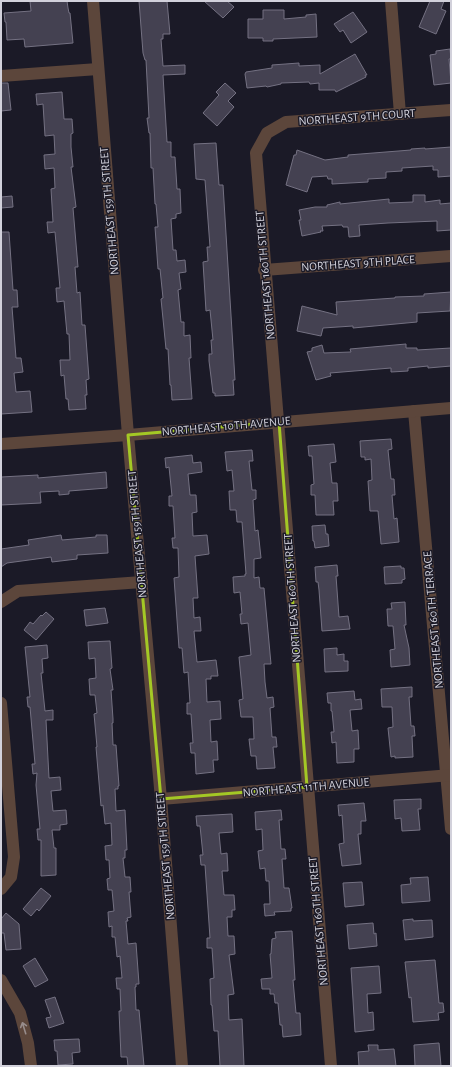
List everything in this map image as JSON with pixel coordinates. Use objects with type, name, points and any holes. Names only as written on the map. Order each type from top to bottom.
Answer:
[{"type":"street","name":"NORTHEAST 159TH STREET","points":[[93,1],[128,435],[161,799],[182,1066]]},
{"type":"street","points":[[391,1],[400,114]]},
{"type":"street","points":[[1,76],[98,69]]},
{"type":"street","name":"NORTHEAST 9TH COURT","points":[[267,133],[286,122],[451,110]]},
{"type":"street","name":"NORTHEAST 160TH STREET","points":[[267,133],[256,153],[264,270],[279,422],[307,787],[331,1066]]},
{"type":"street","name":"NORTHEAST 9TH PLACE","points":[[264,270],[451,256]]},
{"type":"street","name":"NORTHEAST 10TH AVENUE","points":[[1,444],[451,408]]},
{"type":"street","name":"NORTHEAST 160TH TERRACE","points":[[414,411],[449,775],[451,829]]},
{"type":"street","points":[[1,602],[18,591],[142,582]]},
{"type":"street","points":[[1,703],[14,857],[11,877],[1,889]]},
{"type":"street","name":"NORTHEAST 11TH AVENUE","points":[[161,799],[449,775]]},
{"type":"street","points":[[1,980],[20,1013],[28,1043],[31,1066]]},
{"type":"highlighted area","points":[[279,422],[307,787],[161,799],[128,435]]},
{"type":"building","points":[[30,1],[67,1],[70,13],[73,43],[25,47],[24,39],[7,40],[4,13],[31,11]]},
{"type":"building","points":[[139,1],[167,1],[170,34],[163,34],[163,39],[161,39],[163,66],[185,65],[185,74],[163,75],[167,142],[171,142],[171,157],[175,157],[177,189],[180,189],[181,213],[176,214],[176,218],[171,219],[173,250],[176,250],[177,261],[185,260],[186,272],[179,273],[181,289],[178,290],[181,322],[184,322],[184,336],[190,335],[191,358],[189,358],[192,399],[172,400],[170,385],[168,349],[166,349],[161,299],[163,298],[160,269],[158,269],[155,227],[158,227],[153,168],[151,168],[150,133],[147,118],[149,118],[146,60],[143,53]]},
{"type":"building","points":[[204,1],[227,1],[234,7],[223,18]]},
{"type":"building","points":[[430,1],[444,1],[441,9],[446,11],[436,34],[419,27]]},
{"type":"building","points":[[263,10],[284,10],[284,19],[306,17],[306,15],[316,14],[317,37],[273,39],[273,41],[263,41],[263,38],[248,38],[248,19],[263,19]]},
{"type":"building","points":[[353,12],[367,32],[351,43],[343,30],[340,32],[334,24]]},
{"type":"building","points":[[450,49],[451,59],[449,59],[451,83],[434,85],[430,55],[436,54],[436,51]]},
{"type":"building","points":[[355,54],[367,75],[365,75],[366,77],[336,92],[335,90],[319,90],[319,83],[310,84],[309,82],[281,83],[267,87],[247,88],[246,72],[272,68],[272,65],[299,63],[299,66],[320,65],[320,74]]},
{"type":"building","points":[[1,83],[8,83],[11,110],[1,111]]},
{"type":"building","points":[[225,83],[236,93],[228,101],[234,107],[217,126],[203,113],[219,95],[216,92]]},
{"type":"building","points":[[62,92],[64,119],[72,119],[73,133],[71,134],[71,147],[73,167],[71,167],[76,207],[73,208],[78,267],[75,267],[77,293],[80,292],[82,325],[85,325],[89,379],[86,380],[86,409],[69,410],[68,399],[66,399],[64,375],[61,376],[60,360],[70,360],[69,334],[67,334],[64,301],[57,302],[56,288],[60,288],[55,232],[48,233],[47,222],[53,222],[51,189],[55,188],[54,168],[45,169],[44,155],[55,154],[54,135],[45,136],[43,104],[37,105],[36,94]]},
{"type":"building","points":[[216,143],[219,185],[223,185],[235,380],[233,380],[234,395],[215,396],[215,393],[213,393],[209,361],[209,354],[212,354],[211,340],[213,340],[210,310],[206,311],[203,262],[208,261],[207,247],[210,247],[205,180],[196,179],[194,144]]},
{"type":"building","points":[[451,147],[451,176],[438,177],[438,170],[433,170],[433,166],[402,168],[402,171],[386,172],[386,178],[368,179],[368,182],[332,184],[332,179],[328,179],[327,176],[312,177],[307,192],[286,185],[294,155],[296,155],[297,150],[325,160],[348,157],[348,155]]},
{"type":"building","points":[[413,195],[425,195],[425,202],[440,200],[440,204],[451,203],[451,230],[437,231],[437,221],[359,225],[360,236],[349,237],[348,227],[343,227],[342,225],[322,226],[323,231],[320,231],[321,232],[302,236],[299,210],[315,207],[327,207],[327,205],[340,202],[340,204],[389,199],[389,203],[413,202]]},
{"type":"building","points":[[12,196],[13,207],[1,208],[1,197]]},
{"type":"building","points":[[1,232],[9,232],[13,290],[17,290],[18,307],[12,307],[16,358],[21,358],[23,372],[14,373],[16,392],[30,391],[32,412],[1,414]]},
{"type":"building","points":[[451,292],[450,311],[417,313],[417,322],[353,328],[353,326],[323,328],[321,336],[297,331],[302,306],[337,315],[336,302],[424,296],[424,294]]},
{"type":"building","points":[[406,344],[406,348],[417,348],[417,350],[451,348],[451,366],[408,368],[408,371],[391,372],[391,368],[330,373],[331,376],[316,380],[307,352],[312,351],[312,348],[322,345],[324,353],[351,352],[350,349]]},
{"type":"building","points":[[391,439],[392,449],[388,450],[391,479],[394,479],[395,495],[392,495],[394,519],[397,518],[399,542],[381,544],[378,511],[370,511],[368,481],[372,480],[371,459],[365,460],[365,457],[361,457],[360,441]]},
{"type":"building","points":[[334,444],[336,462],[330,463],[332,483],[337,483],[338,501],[333,501],[334,515],[316,515],[315,495],[311,495],[311,485],[314,484],[312,456],[309,456],[308,446]]},
{"type":"building","points":[[252,450],[253,461],[249,461],[252,490],[256,490],[256,499],[253,500],[255,531],[258,530],[261,558],[254,559],[254,578],[259,577],[260,588],[264,588],[271,664],[264,664],[265,682],[267,698],[273,697],[274,707],[270,708],[272,737],[276,737],[277,747],[273,747],[275,768],[257,769],[256,756],[251,756],[249,739],[254,739],[253,717],[241,717],[239,700],[243,699],[239,657],[251,655],[248,623],[241,624],[240,614],[242,614],[240,592],[234,593],[233,577],[245,576],[246,574],[242,522],[237,522],[236,510],[230,510],[229,491],[234,491],[232,470],[227,471],[225,452]]},
{"type":"building","points":[[192,455],[193,463],[201,462],[202,472],[188,474],[190,495],[196,495],[197,512],[192,513],[193,536],[207,535],[209,554],[195,556],[198,598],[193,598],[194,618],[200,617],[201,631],[194,631],[197,662],[216,660],[218,676],[211,676],[211,679],[206,679],[207,702],[220,701],[221,719],[210,720],[211,742],[217,741],[218,760],[213,760],[214,772],[196,774],[195,753],[191,753],[190,743],[193,743],[191,714],[187,714],[187,703],[190,703],[188,672],[184,673],[182,648],[179,648],[174,578],[179,577],[178,548],[173,548],[172,538],[175,538],[173,506],[169,506],[169,496],[172,496],[169,467],[166,468],[165,458]]},
{"type":"building","points":[[106,472],[107,488],[69,491],[69,494],[59,495],[59,491],[40,492],[41,503],[1,505],[1,477],[38,475],[38,478]]},
{"type":"building","points":[[325,525],[326,534],[328,534],[329,546],[315,548],[312,526]]},
{"type":"building","points":[[61,535],[62,540],[96,537],[96,535],[107,535],[108,553],[77,555],[77,559],[52,562],[51,557],[7,563],[1,567],[1,549],[29,545],[28,540]]},
{"type":"building","points":[[337,565],[338,576],[336,576],[339,617],[348,616],[350,629],[322,631],[319,590],[318,582],[316,582],[315,567]]},
{"type":"building","points":[[401,566],[401,568],[404,568],[405,579],[402,580],[402,583],[385,584],[384,567]]},
{"type":"building","points":[[405,602],[406,625],[404,625],[409,648],[410,665],[391,667],[390,650],[395,649],[393,626],[388,626],[387,609],[392,609],[391,603]]},
{"type":"building","points":[[105,608],[108,623],[86,626],[84,610]]},
{"type":"building","points":[[46,612],[54,619],[36,640],[24,630],[30,622],[33,624]]},
{"type":"building","points":[[110,641],[112,668],[110,669],[113,690],[111,690],[113,745],[116,745],[119,786],[118,789],[115,789],[116,811],[125,810],[127,850],[125,850],[125,858],[123,858],[125,877],[130,877],[131,892],[129,892],[131,917],[127,918],[128,921],[126,921],[128,944],[136,943],[139,984],[136,984],[135,987],[136,1010],[139,1010],[144,1066],[128,1066],[127,1057],[121,1057],[119,1011],[121,1011],[120,989],[117,989],[116,978],[122,978],[120,956],[117,957],[115,937],[112,937],[112,926],[109,927],[108,912],[114,911],[112,890],[108,890],[107,879],[110,878],[109,860],[106,860],[105,846],[112,845],[111,823],[105,824],[103,805],[101,806],[94,714],[97,713],[95,695],[90,695],[89,679],[96,678],[95,658],[89,659],[88,642]]},
{"type":"building","points":[[47,645],[48,658],[42,659],[43,673],[41,673],[45,711],[53,710],[53,720],[46,720],[49,778],[60,777],[61,790],[51,791],[53,811],[66,810],[67,824],[60,825],[60,830],[52,830],[54,848],[56,848],[56,875],[41,876],[41,840],[38,840],[37,829],[40,829],[36,785],[37,773],[33,774],[32,764],[35,764],[30,707],[28,707],[27,697],[30,697],[25,647]]},
{"type":"building","points":[[337,648],[337,655],[344,654],[344,661],[348,661],[348,671],[325,672],[324,649]]},
{"type":"building","points":[[412,687],[412,697],[409,697],[411,726],[414,726],[415,736],[412,736],[413,757],[391,757],[388,728],[393,727],[392,707],[382,707],[381,689]]},
{"type":"building","points":[[354,691],[355,700],[361,699],[362,709],[350,710],[352,731],[358,730],[359,749],[354,749],[354,762],[337,763],[336,742],[332,743],[331,732],[334,732],[331,703],[328,703],[327,693]]},
{"type":"building","points":[[421,799],[421,809],[418,809],[420,830],[402,831],[401,818],[395,819],[394,800]]},
{"type":"building","points":[[364,803],[366,821],[361,821],[361,834],[358,834],[361,864],[342,866],[339,844],[344,843],[342,815],[339,816],[338,805]]},
{"type":"building","points":[[281,810],[282,820],[279,820],[281,849],[285,849],[286,859],[282,859],[284,888],[289,888],[292,908],[291,911],[274,912],[275,915],[265,916],[264,904],[270,904],[269,881],[266,881],[265,868],[260,869],[258,851],[263,850],[262,829],[256,830],[255,812]]},
{"type":"building","points":[[232,814],[233,832],[219,833],[221,854],[227,853],[228,871],[222,871],[224,895],[234,895],[235,910],[232,910],[232,917],[227,917],[228,936],[234,936],[235,954],[229,955],[234,994],[228,995],[229,1020],[242,1019],[244,1066],[220,1066],[218,1031],[214,1031],[211,1005],[210,979],[214,978],[212,948],[207,948],[207,938],[210,938],[205,865],[201,865],[200,855],[203,855],[200,826],[197,826],[196,816]]},
{"type":"building","points":[[428,877],[430,901],[402,903],[401,885],[411,884],[410,878]]},
{"type":"building","points":[[362,882],[364,905],[345,907],[343,883]]},
{"type":"building","points":[[41,888],[51,896],[39,911],[37,909],[31,916],[23,909]]},
{"type":"building","points":[[6,913],[19,924],[21,949],[6,950],[4,933],[1,933],[1,919]]},
{"type":"building","points":[[413,919],[413,921],[432,920],[433,937],[405,940],[403,920]]},
{"type":"building","points":[[373,923],[374,934],[376,933],[377,946],[349,949],[347,925]]},
{"type":"building","points":[[292,931],[295,980],[293,980],[296,1013],[300,1013],[301,1035],[283,1037],[282,1025],[280,1025],[278,1003],[275,1003],[274,994],[270,994],[270,989],[262,989],[261,979],[272,978],[270,954],[272,939],[276,938],[275,932]]},
{"type":"building","points":[[35,958],[48,980],[35,987],[23,966]]},
{"type":"building","points":[[435,960],[439,1003],[443,1003],[444,1012],[438,1013],[439,1020],[413,1022],[411,997],[409,998],[405,962]]},
{"type":"building","points":[[379,966],[381,993],[367,994],[368,1013],[373,1012],[374,1030],[355,1032],[351,968]]},
{"type":"building","points":[[55,997],[64,1023],[49,1028],[46,1018],[51,1017],[45,1000]]},
{"type":"building","points":[[79,1039],[80,1052],[72,1053],[73,1064],[58,1065],[57,1051],[55,1051],[54,1040]]},
{"type":"building","points":[[439,1043],[441,1066],[415,1066],[414,1045]]},
{"type":"building","points":[[368,1045],[378,1045],[378,1050],[394,1049],[396,1066],[359,1066],[358,1052],[369,1051]]}]
